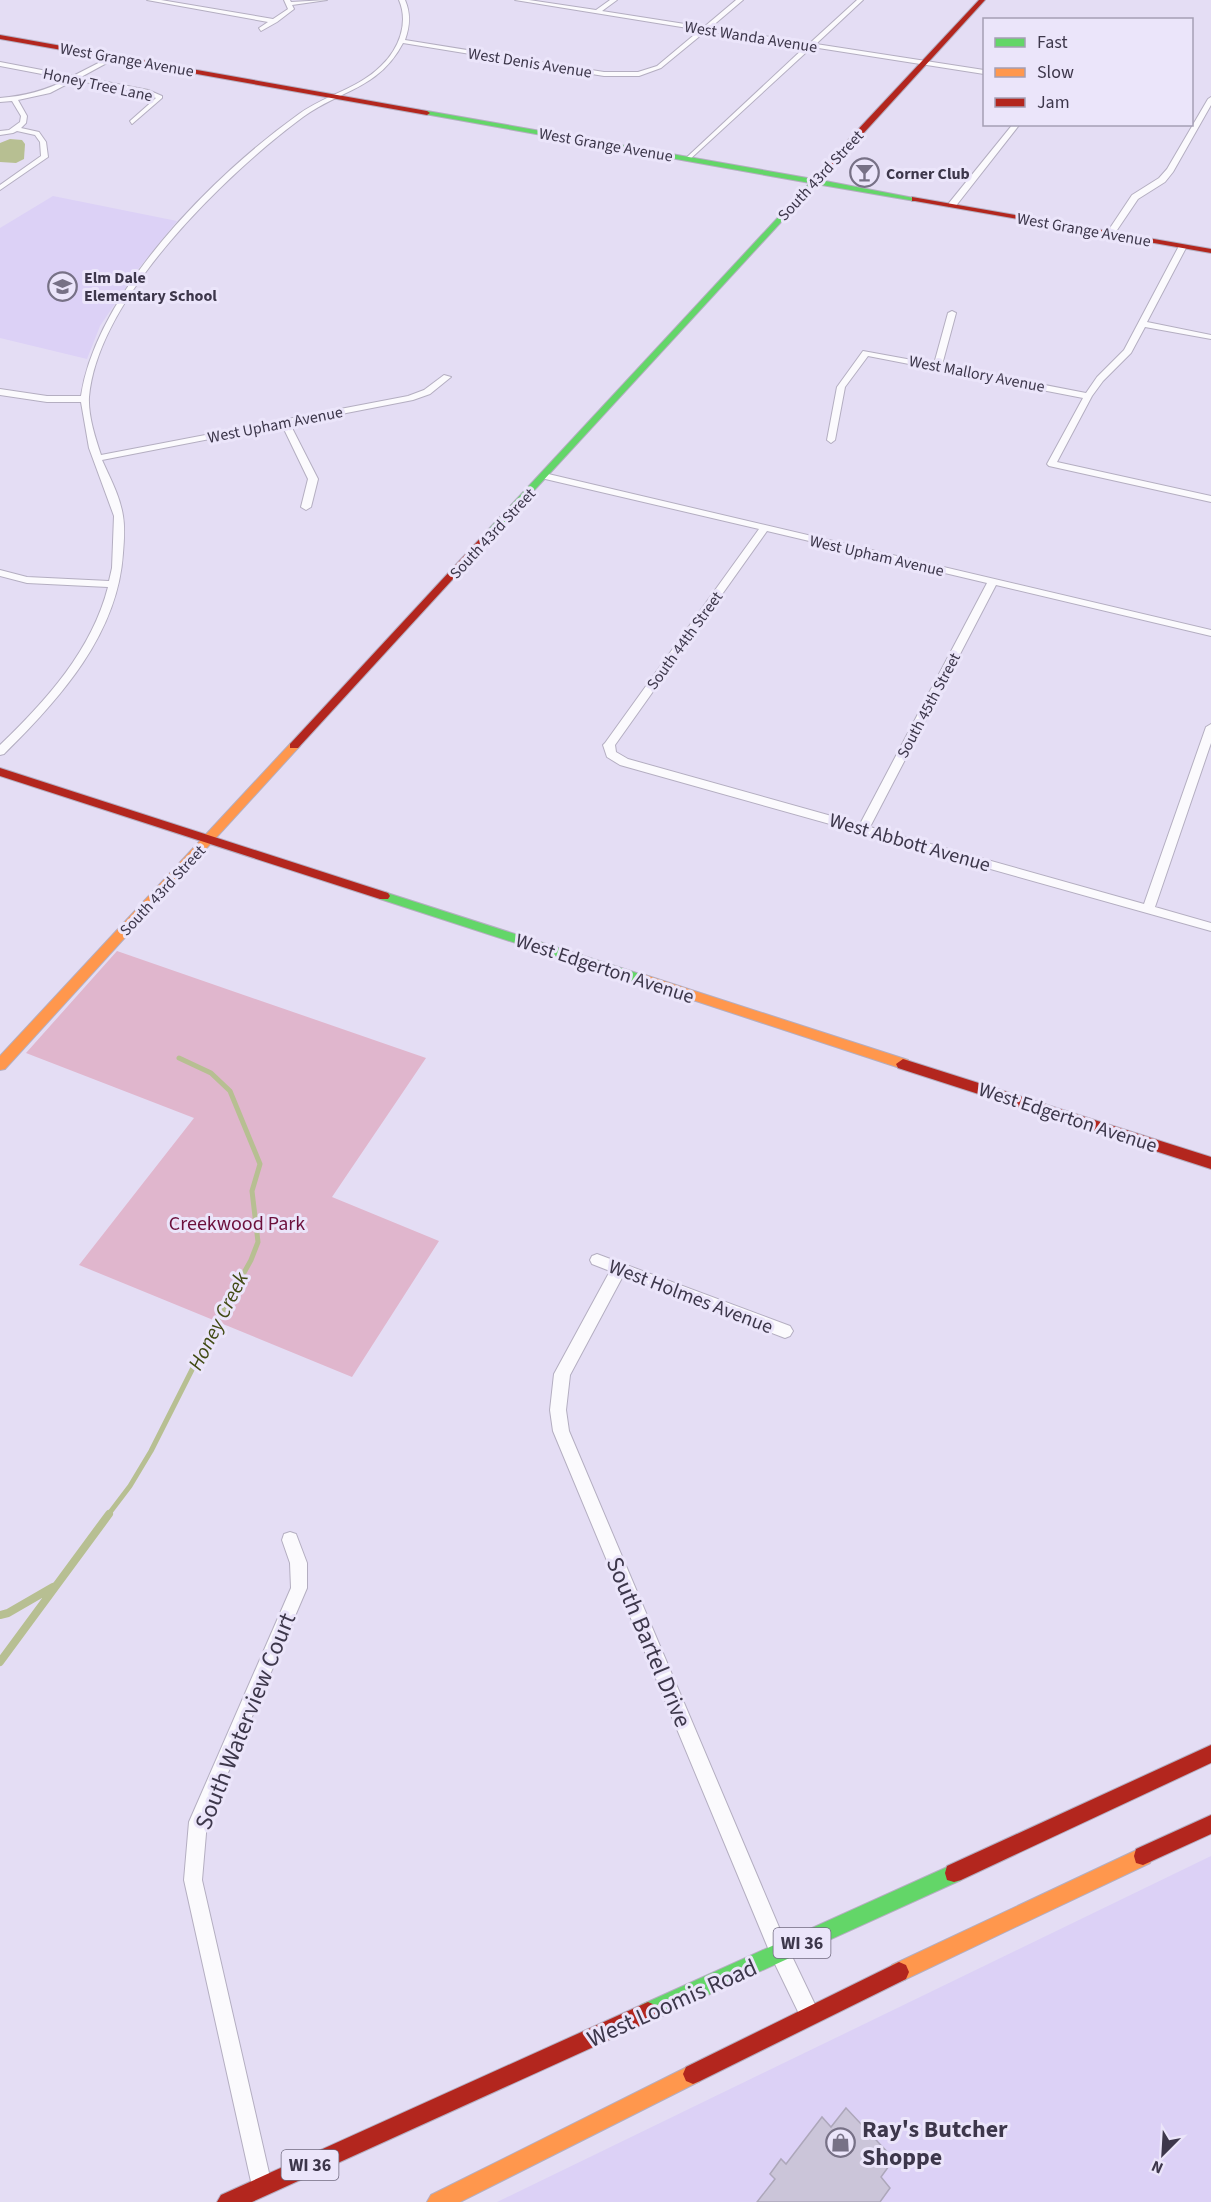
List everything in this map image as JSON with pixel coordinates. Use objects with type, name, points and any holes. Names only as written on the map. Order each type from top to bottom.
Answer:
[{"type":"street","points":[[150,0],[275,21]]},
{"type":"street","points":[[261,29],[288,12],[291,9],[288,2],[324,0]]},
{"type":"street","points":[[0,751],[28,725],[68,676],[94,637],[114,584],[119,558],[119,515],[97,458],[85,399],[90,370],[112,320],[140,276],[179,225],[261,146],[306,112],[350,92],[385,66],[401,42],[408,18],[402,0]]},
{"type":"street","name":"West Wanda Avenue","points":[[518,0],[983,72]]},
{"type":"street","points":[[597,12],[614,0]]},
{"type":"street","points":[[704,29],[740,0]]},
{"type":"street","points":[[688,159],[860,0]]},
{"type":"street","name":"South 43rd Street","points":[[0,1065],[982,0]]},
{"type":"street","name":"West Denis Avenue","points":[[401,42],[604,74],[639,74],[659,67],[704,29]]},
{"type":"street","name":"West Grange Avenue","points":[[0,37],[1211,252]]},
{"type":"street","points":[[13,98],[48,86],[109,56]]},
{"type":"street","points":[[0,100],[24,98],[48,92],[77,78],[109,56]]},
{"type":"street","name":"Honey Tree Lane","points":[[0,64],[148,92],[160,98],[132,122]]},
{"type":"street","points":[[0,134],[18,129],[23,123],[24,116],[13,98]]},
{"type":"street","points":[[1110,234],[1135,197],[1162,180],[1170,170],[1206,104]]},
{"type":"street","points":[[952,205],[1015,126]]},
{"type":"street","points":[[0,188],[45,157],[43,142],[37,133],[18,129]]},
{"type":"street","points":[[1183,246],[1128,351],[1100,379],[1088,396],[1052,464],[1211,499]]},
{"type":"street","points":[[938,366],[952,313]]},
{"type":"street","points":[[1143,324],[1211,337]]},
{"type":"street","name":"West Mallory Avenue","points":[[831,441],[841,387],[866,353],[1088,396]]},
{"type":"street","name":"West Upham Avenue","points":[[97,458],[410,398],[427,392],[447,377]]},
{"type":"street","points":[[0,392],[47,399],[85,399]]},
{"type":"street","points":[[285,422],[313,479],[306,507]]},
{"type":"street","name":"West Upham Avenue","points":[[544,476],[1211,633]]},
{"type":"street","name":"South 44th Street","points":[[610,754],[609,745],[765,528]]},
{"type":"street","points":[[0,573],[27,580],[114,584]]},
{"type":"street","name":"South 45th Street","points":[[863,829],[993,582]]},
{"type":"street","points":[[1148,909],[1211,727]]},
{"type":"street","name":"West Abbott Avenue","points":[[610,754],[624,762],[1211,927]]},
{"type":"street","name":"West Edgerton Avenue","points":[[0,772],[1211,1163]]},
{"type":"street","name":"West Holmes Avenue","points":[[597,1260],[785,1332]]},
{"type":"street","name":"South Bartel Drive","points":[[619,1269],[562,1374],[558,1410],[561,1431],[780,1953],[810,2015]]},
{"type":"street","name":"South Waterview Court","points":[[262,2186],[193,1880],[198,1822],[299,1588],[301,1571],[298,1556],[290,1540]]},
{"type":"street","name":"West Loomis Road","points":[[228,2202],[780,1953],[1211,1754]]},
{"type":"street","points":[[438,2202],[810,2015],[1211,1824]]},
{"type":"shaded area","points":[[10,139],[22,140],[25,144],[24,159],[16,163],[0,162],[0,143]]},
{"type":"shaded area","name":"Elm Dale Elementary School","points":[[53,196],[177,221],[139,268],[100,326],[87,359],[0,338],[0,228]]},
{"type":"shaded area","points":[[1211,1856],[1211,2202],[497,2202]]},
{"type":"green space","name":"Creekwood Park","points":[[117,951],[426,1058],[332,1197],[439,1241],[352,1377],[79,1265],[194,1118],[26,1053]]},
{"type":"building","name":"Ray's Butcher Shoppe","points":[[846,2108],[894,2159],[881,2177],[890,2188],[880,2202],[757,2202],[775,2179],[770,2174],[781,2159],[786,2164],[822,2117],[831,2127]]},
{"type":"waterway","name":"Honey Creek","points":[[108,1515],[130,1486],[151,1451],[208,1338],[251,1260],[258,1242],[252,1191],[260,1164],[230,1091],[211,1073],[179,1058]]},
{"type":"waterway","name":"Honey Creek","points":[[0,1662],[109,1514]]},
{"type":"waterway","name":"Honey Creek","points":[[0,1615],[8,1613],[53,1587]]},
{"type":"traffic: fast","points":[[427,113],[915,199]]},
{"type":"traffic: fast","points":[[491,532],[826,169]]},
{"type":"traffic: fast","points":[[384,896],[642,979]]},
{"type":"traffic: fast","points":[[648,2012],[954,1873]]},
{"type":"traffic: slow","points":[[0,1065],[294,746]]},
{"type":"traffic: slow","points":[[642,979],[903,1064]]},
{"type":"traffic: slow","points":[[899,1972],[1143,1856]]},
{"type":"traffic: slow","points":[[438,2202],[693,2074]]},
{"type":"traffic: jam","points":[[826,169],[982,0]]},
{"type":"traffic: jam","points":[[0,37],[427,113]]},
{"type":"traffic: jam","points":[[915,199],[1211,251]]},
{"type":"traffic: jam","points":[[294,746],[491,532]]},
{"type":"traffic: jam","points":[[0,772],[384,896]]},
{"type":"traffic: jam","points":[[903,1064],[1211,1163]]},
{"type":"traffic: jam","points":[[954,1873],[1211,1754]]},
{"type":"traffic: jam","points":[[1143,1856],[1211,1824]]},
{"type":"traffic: jam","points":[[693,2074],[899,1972]]},
{"type":"traffic: jam","points":[[228,2202],[648,2012]]},
{"type":"place","name":"Corner Club","points":[[865,173]]},
{"type":"place","name":"Elm Dale Elementary School","points":[[63,286]]},
{"type":"place","name":"Ray's Butcher Shoppe","points":[[841,2143]]}]
